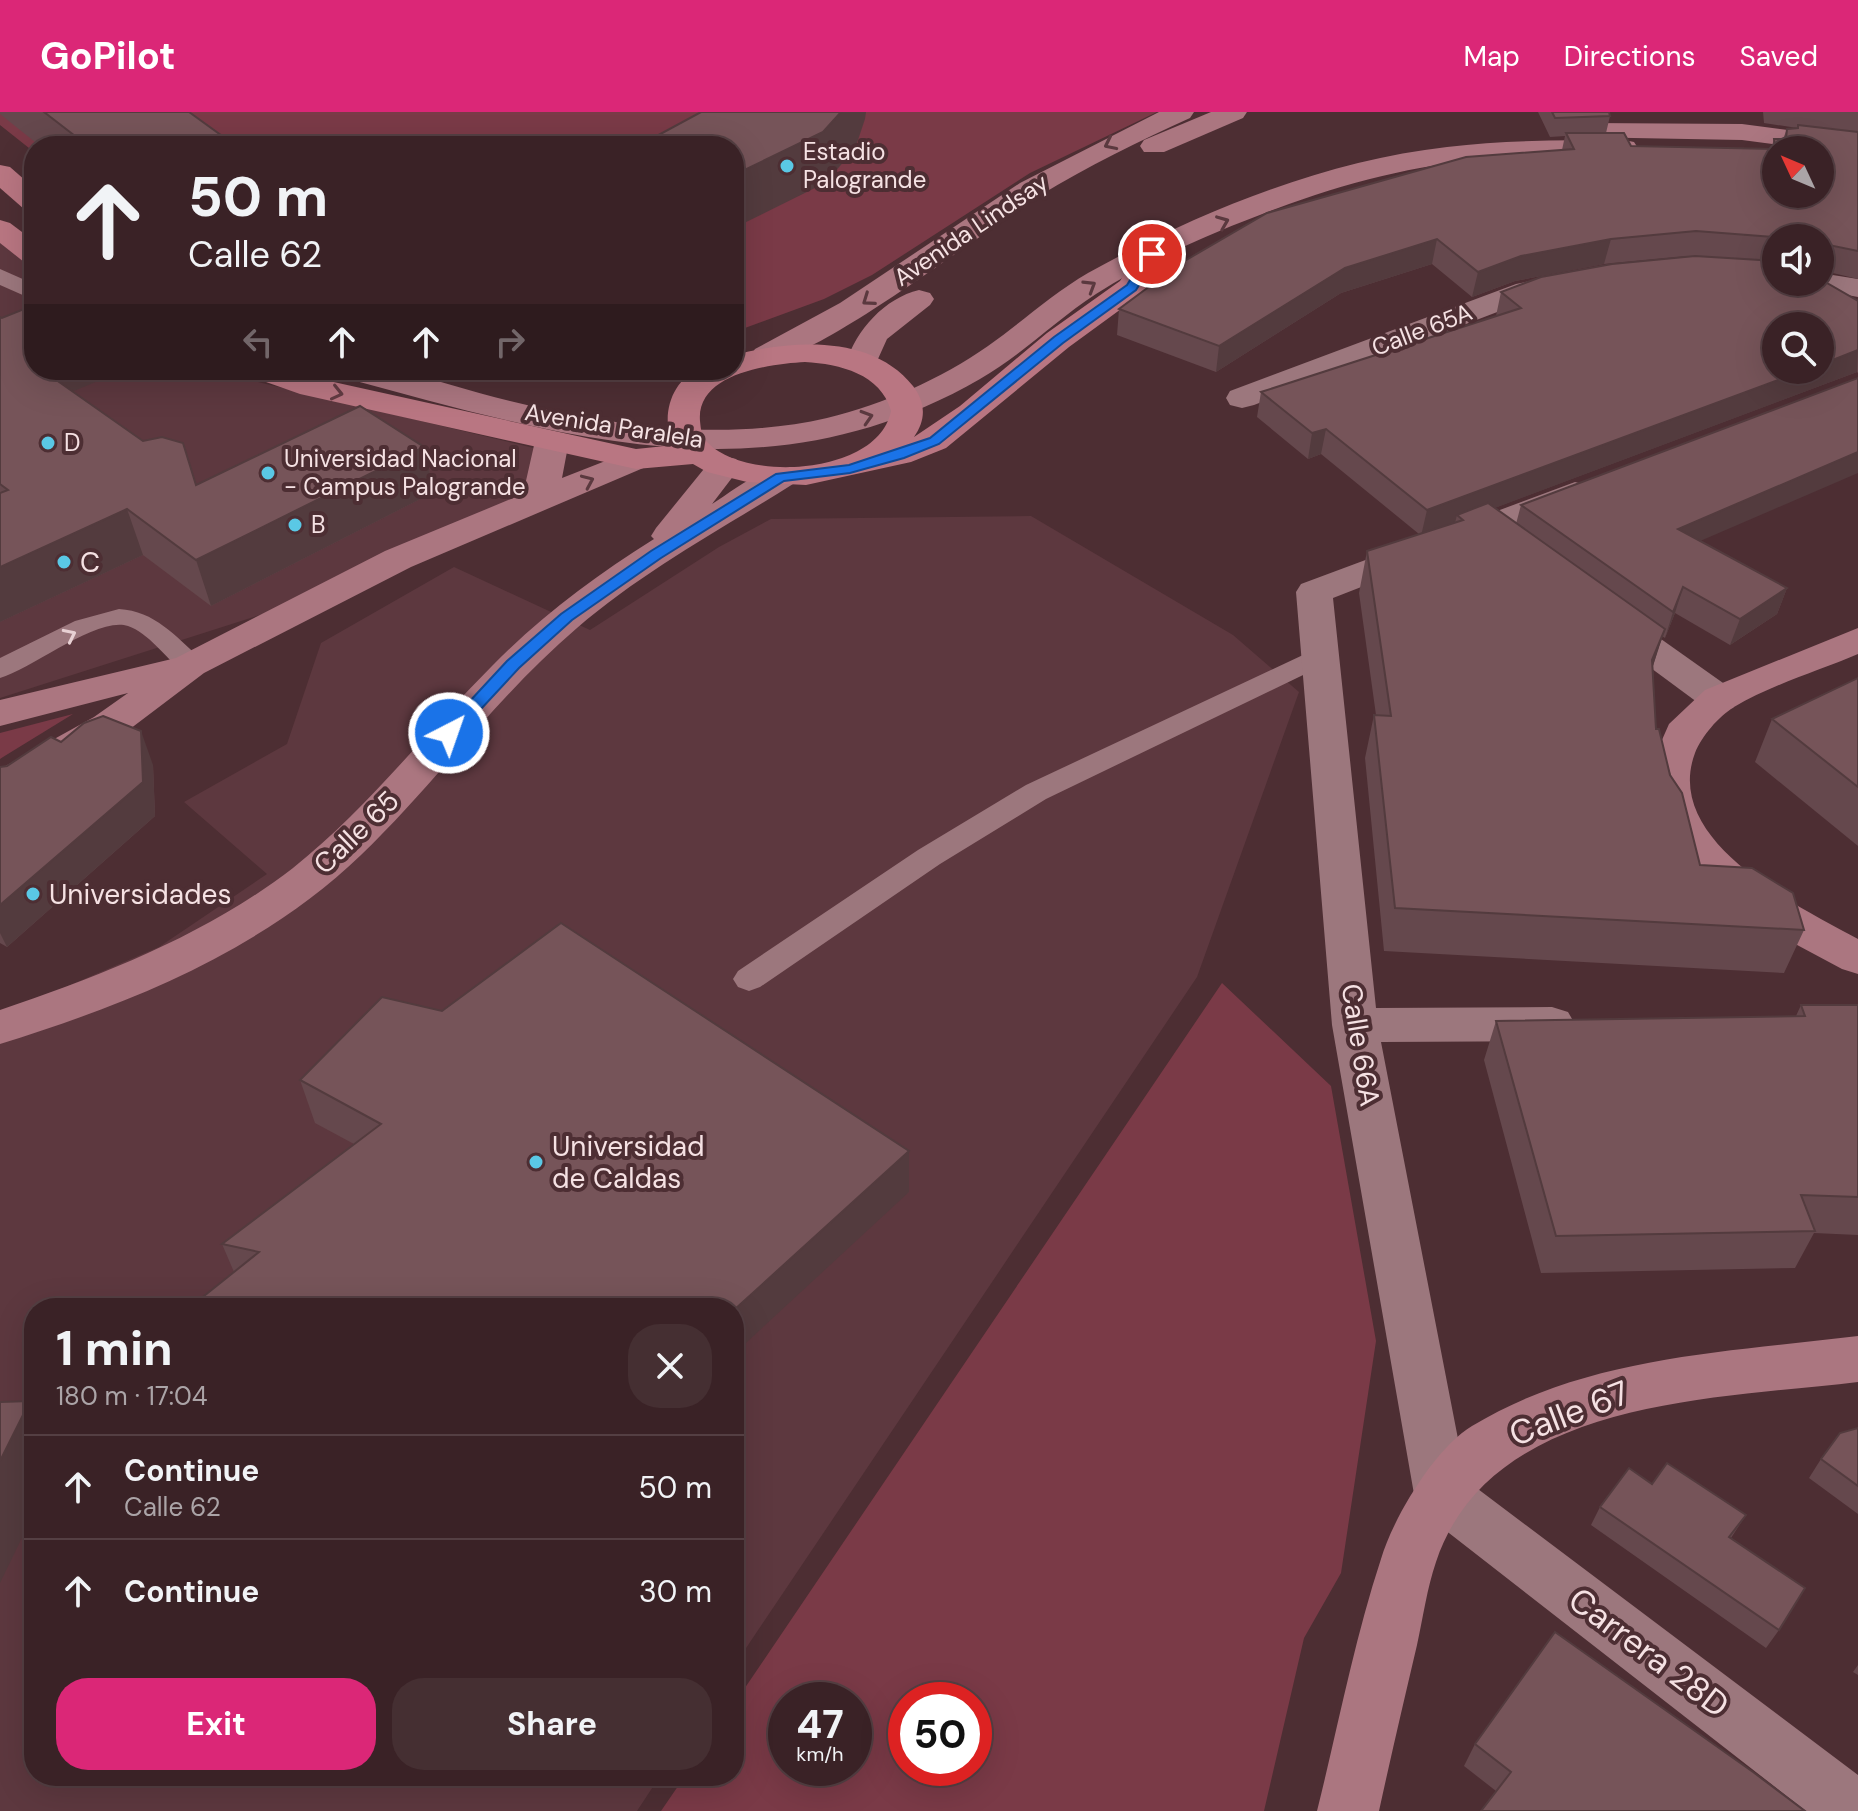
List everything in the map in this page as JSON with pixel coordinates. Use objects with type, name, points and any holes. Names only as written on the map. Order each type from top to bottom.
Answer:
[{"type":"main road","name":"Avenida Lindsay","points":[[1043,214],[1143,151],[1234,112]]},
{"type":"main road","name":"Avenida Lindsay","points":[[744,361],[854,311],[984,218],[1072,163],[1174,113]]},
{"type":"main road","name":"Avenida Paralela","points":[[493,380],[634,412],[705,421],[769,417],[847,400],[908,377],[971,341],[1067,269],[1234,191],[1329,158],[1429,137],[1503,132],[1742,132],[1858,147]]},
{"type":"main road","name":"Avenida Paralela","points":[[391,380],[478,402],[632,434],[707,442],[779,437],[866,418],[935,392],[996,354],[1097,281],[1299,190],[1390,165],[1520,149],[1639,148],[1762,152]]},
{"type":"main road","points":[[1834,159],[1858,163]]},
{"type":"main road","points":[[0,173],[24,194]]},
{"type":"main road","points":[[0,229],[24,248]]},
{"type":"main road","points":[[291,380],[311,387],[636,459],[704,455],[781,477],[828,474],[899,455],[934,441],[1058,340],[1132,287],[1152,254]]},
{"type":"main road","name":"Avenida Lindsay","points":[[872,367],[866,341],[939,285]]},
{"type":"main road","points":[[744,364],[806,353],[872,367],[906,397],[909,411],[907,426],[887,451],[870,461]]},
{"type":"main road","points":[[704,455],[681,432],[684,404],[694,389],[710,380]]},
{"type":"main road","points":[[538,500],[552,441]]},
{"type":"main road","points":[[656,555],[704,455]]},
{"type":"main road","points":[[0,787],[108,726],[191,665],[398,559],[636,459]]},
{"type":"main road","name":"Calle 65","points":[[0,1027],[89,997],[197,951],[285,897],[344,847],[418,771],[465,714],[513,664],[566,617],[656,555],[781,477]]},
{"type":"main road","points":[[1858,640],[1719,699],[1683,733],[1667,774],[1679,817],[1709,862],[1762,907],[1858,958]]},
{"type":"main road","points":[[0,713],[191,665]]},
{"type":"main road","name":"Calle 67","points":[[1348,1811],[1409,1557],[1441,1494],[1489,1444],[1563,1409],[1646,1385],[1858,1359]]},
{"type":"street","name":"Calle 65A","points":[[1242,398],[1527,290],[1590,279]]},
{"type":"street","points":[[1834,284],[1858,288]]},
{"type":"street","points":[[1482,528],[1612,478]]},
{"type":"street","points":[[1482,528],[1519,555]]},
{"type":"street","name":"Calle 66A","points":[[1441,1494],[1355,1025],[1314,592],[1482,528]]},
{"type":"street","points":[[1582,600],[1719,699]]},
{"type":"street","points":[[1355,1025],[1591,1024]]},
{"type":"street","name":"Carrera 28D","points":[[1441,1494],[1856,1811]]},
{"type":"lane","points":[[0,276],[24,288]]},
{"type":"lane","points":[[0,669],[99,622],[124,617],[139,622],[191,665]]},
{"type":"lane","points":[[749,979],[982,823],[1050,785],[1320,656]]},
{"type":"shaded area","points":[[0,112],[1157,112],[1030,173],[872,275],[824,299],[744,328],[744,136],[24,136],[24,144],[0,125]]},
{"type":"shaded area","name":"Universidad Nacional - Campus Palogrande","points":[[0,225],[24,244],[24,380],[252,380],[542,450],[530,496],[288,606],[0,698]]},
{"type":"shaded area","name":"Universidad de Caldas","points":[[1031,516],[1233,635],[1299,692],[1197,977],[744,1651],[744,1298],[24,1298],[24,1786],[653,1786],[637,1811],[0,1811],[0,1015],[159,947],[267,874],[184,802],[287,744],[321,643],[454,567],[590,630],[719,547],[771,519]]},
{"type":"shaded area","points":[[73,714],[3,757],[0,759],[0,733]]},
{"type":"shaded area","points":[[1222,983],[1331,1086],[1376,1341],[1341,1573],[1304,1638],[1264,1811],[661,1811],[678,1786],[744,1786],[744,1689]]},
{"type":"building","points":[[44,112],[189,112],[222,136],[75,136]]},
{"type":"building","points":[[701,112],[841,112],[823,132],[744,170],[744,136],[657,136]]},
{"type":"building","points":[[1552,112],[1609,112],[1610,116],[1555,118]]},
{"type":"building","points":[[1798,125],[1858,132],[1858,251],[1834,246],[1834,224],[1762,224],[1762,236],[1696,231],[1611,239],[1521,256],[1478,272],[1437,239],[1345,268],[1219,346],[1119,309],[1181,263],[1267,213],[1466,157],[1574,149],[1566,133],[1624,133],[1631,146],[1762,149],[1762,208],[1834,208],[1834,136],[1786,136],[1787,129],[1798,128]]},
{"type":"building","points":[[1695,256],[1762,260],[1762,296],[1834,296],[1834,287],[1858,301],[1858,350],[1834,359],[1834,312],[1762,312],[1762,384],[1767,384],[1427,510],[1326,429],[1312,433],[1261,392],[1521,308],[1501,292],[1541,277],[1612,264]]},
{"type":"building","points":[[24,309],[24,380],[56,380],[143,441],[162,437],[183,443],[196,485],[360,406],[424,447],[196,560],[127,509],[0,567],[0,493],[8,490],[0,484],[2,318]]},
{"type":"building","points":[[1858,378],[1858,452],[1678,529],[1787,588],[1740,619],[1683,587],[1673,612],[1521,505]]},
{"type":"building","points":[[1488,503],[1665,629],[1652,660],[1656,729],[1659,729],[1670,775],[1682,793],[1700,865],[1752,868],[1793,893],[1804,930],[1395,908],[1374,715],[1391,716],[1367,551],[1463,520],[1457,515]]},
{"type":"building","points":[[1858,678],[1858,787],[1772,719]]},
{"type":"building","name":"Universidades","points":[[103,716],[141,731],[143,782],[0,905],[0,767],[7,766],[51,737],[61,742],[84,723]]},
{"type":"building","points":[[561,923],[909,1151],[744,1301],[744,1298],[202,1298],[259,1252],[222,1244],[381,1124],[300,1080],[382,997],[442,1011]]},
{"type":"building","points":[[1801,1005],[1858,1005],[1858,1197],[1801,1195],[1815,1231],[1556,1236],[1496,1021],[1805,1016]]},
{"type":"building","points":[[24,1401],[24,1413],[0,1461],[0,1402]]},
{"type":"building","points":[[1858,1428],[1858,1486],[1821,1459],[1840,1433]]},
{"type":"building","points":[[1667,1463],[1746,1515],[1729,1537],[1805,1588],[1779,1630],[1600,1507],[1629,1468],[1652,1484]]},
{"type":"building","points":[[1555,1632],[1805,1811],[1481,1811],[1511,1772],[1475,1744]]},
{"type":"place","name":"Estadio Palogrande","points":[[787,166]]},
{"type":"place","name":"D","points":[[48,443]]},
{"type":"place","name":"Universidad Nacional - Campus Palogrande","points":[[268,473]]},
{"type":"place","name":"B","points":[[295,525]]},
{"type":"place","name":"C","points":[[64,562]]},
{"type":"place","name":"Universidades","points":[[33,894]]},
{"type":"place","name":"Universidad de Caldas","points":[[536,1162]]},
{"type":"route","points":[[449,733],[513,664],[566,617],[656,555],[781,477],[805,477],[850,469],[934,441],[1058,340],[1132,287],[1152,254]]}]
